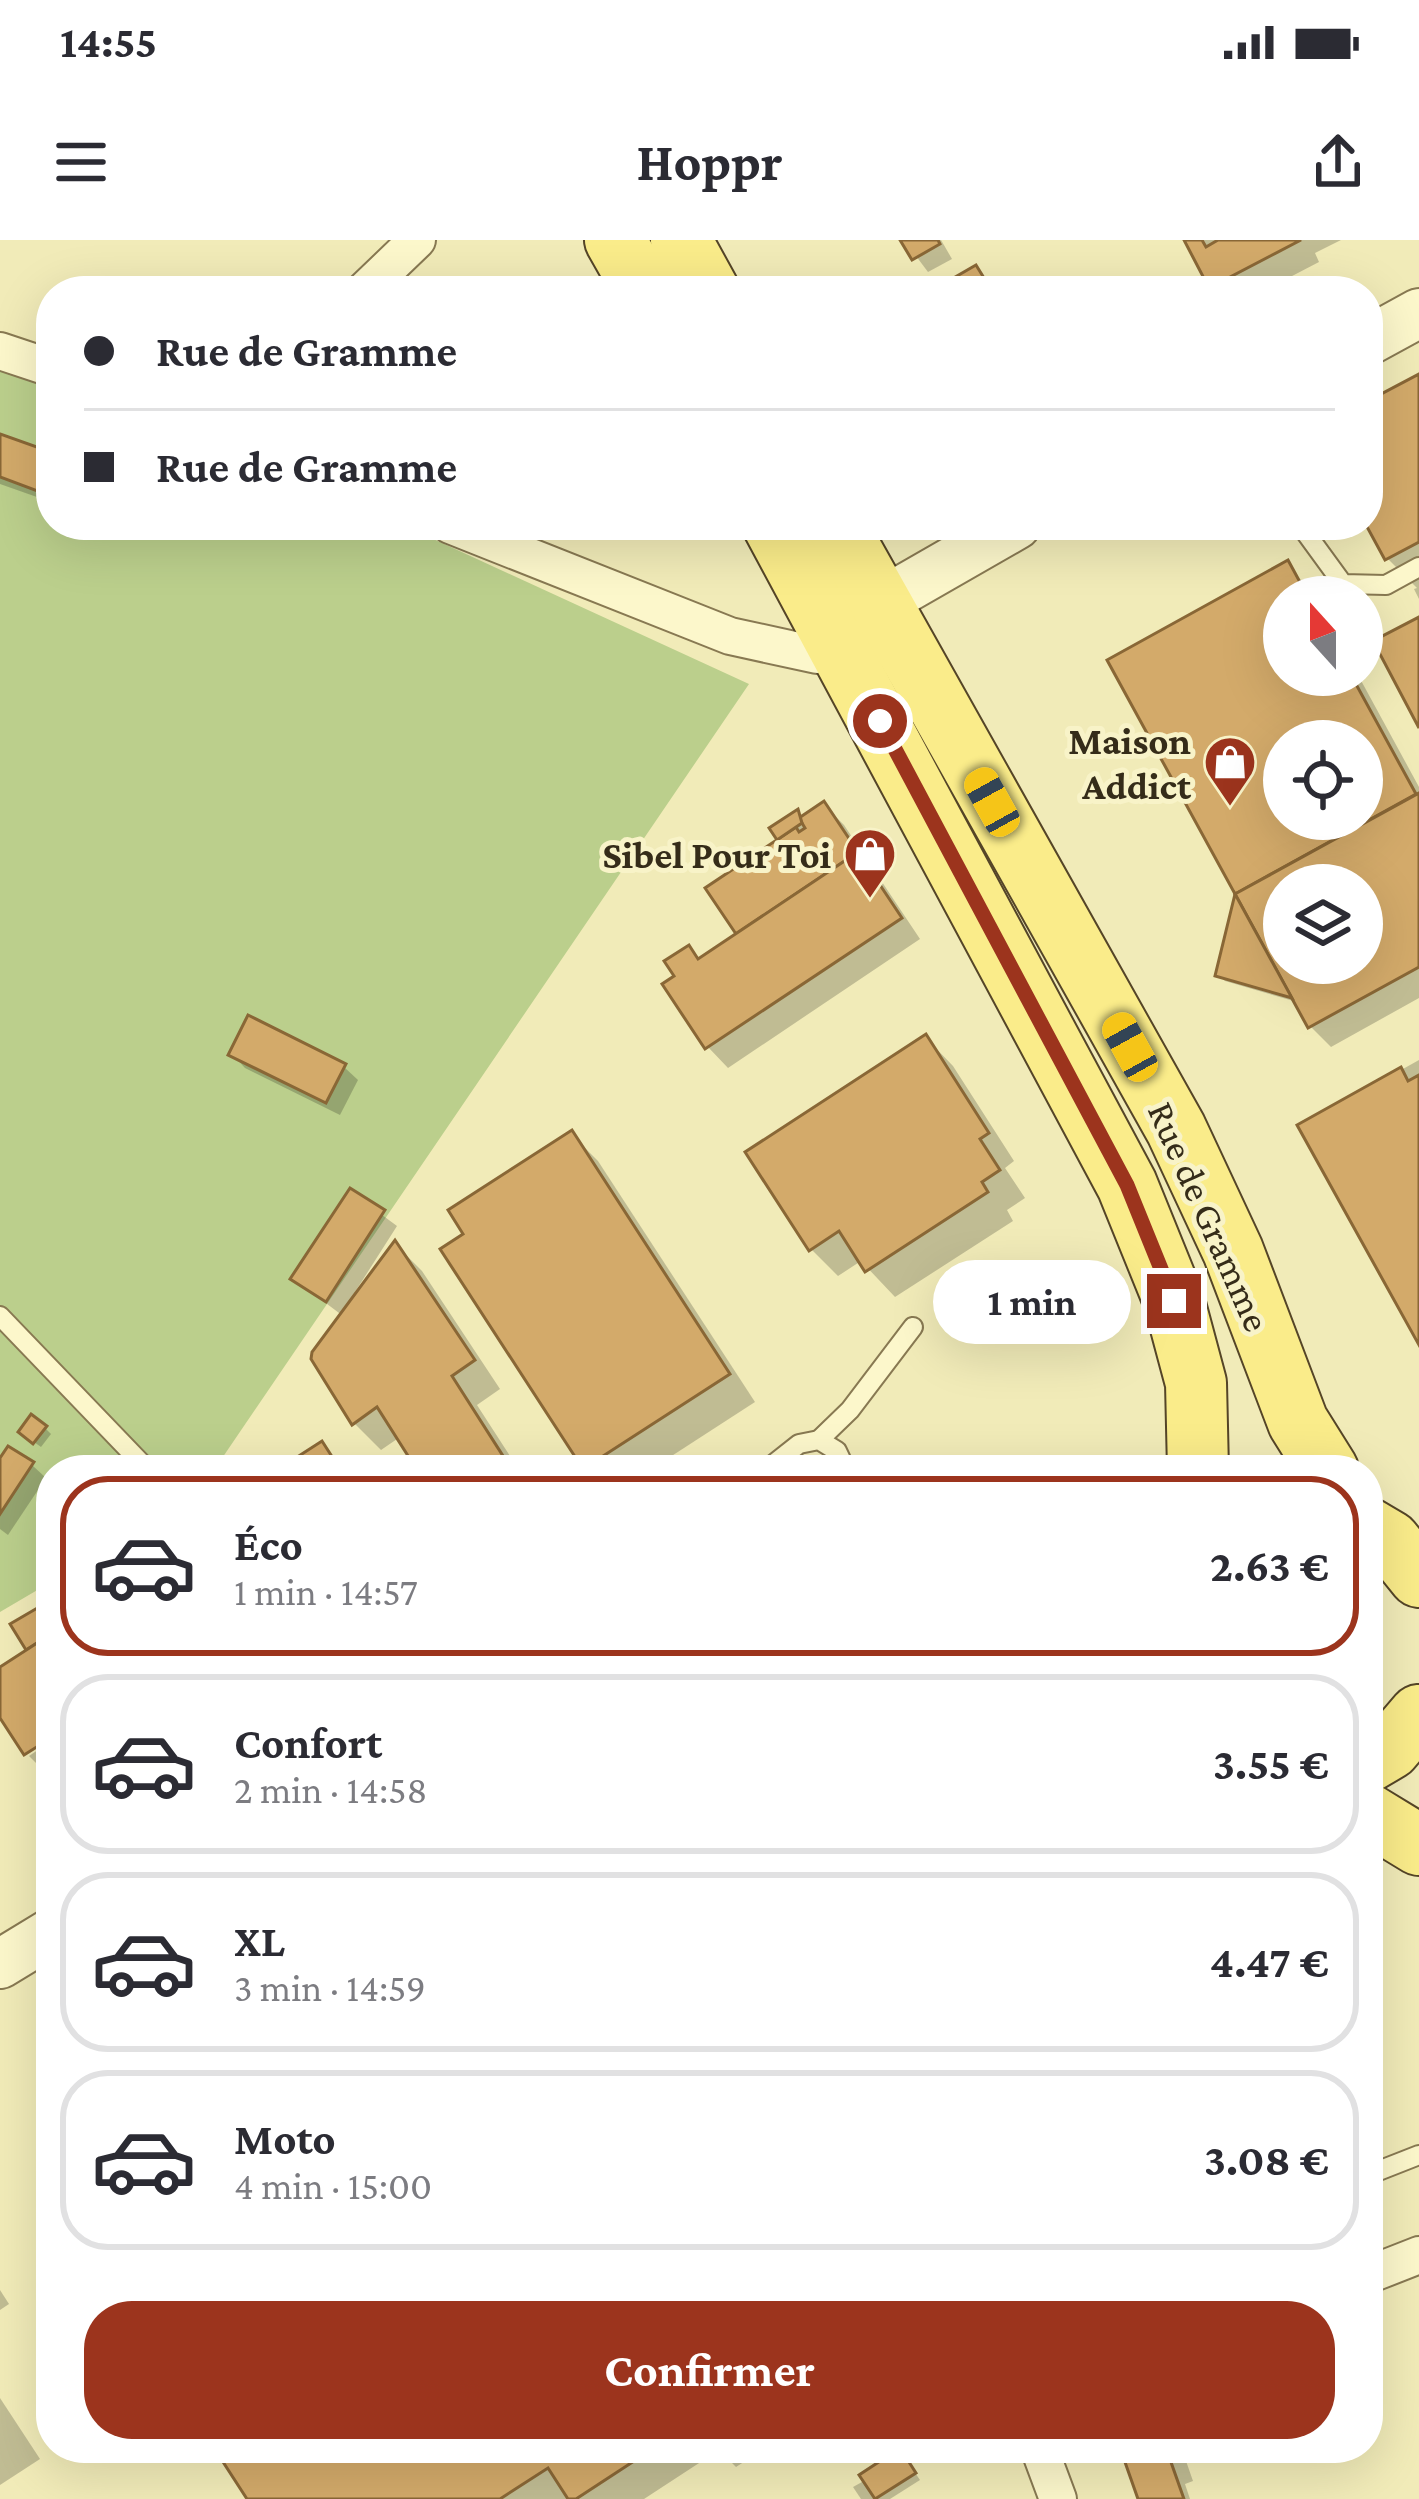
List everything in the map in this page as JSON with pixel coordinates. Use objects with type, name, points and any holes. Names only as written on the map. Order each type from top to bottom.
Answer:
[{"type":"main road","points":[[616,240],[636,276]]},
{"type":"main road","points":[[681,240],[701,276]]},
{"type":"main road","name":"Rue de Gramme","points":[[781,540],[1127,1185],[1174,1301],[1196,1383],[1198,1455]]},
{"type":"main road","name":"Rue de Gramme","points":[[845,540],[1176,1129],[1233,1251],[1298,1422],[1319,1455]]},
{"type":"main road","points":[[840,646],[880,603]]},
{"type":"main road","points":[[960,871],[1014,842]]},
{"type":"main road","points":[[1383,1753],[1419,1716]]},
{"type":"main road","points":[[1383,1823],[1419,1845]]},
{"type":"street","points":[[380,276],[417,240]]},
{"type":"street","points":[[1383,333],[1419,313]]},
{"type":"street","points":[[0,352],[36,363]]},
{"type":"street","points":[[488,540],[730,636],[817,655],[840,646]]},
{"type":"street","points":[[880,603],[990,540]]},
{"type":"street","points":[[0,1964],[36,1942]]},
{"type":"street","points":[[1383,2269],[1419,2255]]},
{"type":"street","points":[[1045,2463],[1058,2499]]},
{"type":"lane","points":[[1311,540],[1343,584],[1386,585],[1419,567]]},
{"type":"lane","points":[[0,1316],[134,1455]]},
{"type":"lane","points":[[785,1455],[799,1444],[819,1440],[850,1410],[913,1327]]},
{"type":"lane","points":[[819,1440],[840,1455]]},
{"type":"lane","points":[[1383,2169],[1419,2155]]},
{"type":"green space","points":[[0,354],[36,366],[36,540],[436,540],[749,684],[224,1455],[36,1455],[36,1591],[0,1612]]},
{"type":"building","points":[[900,240],[938,240],[940,244],[912,260]]},
{"type":"building","points":[[1184,240],[1202,240],[1206,247],[1218,240],[1301,240],[1232,276],[1203,276]]},
{"type":"building","points":[[976,265],[983,276],[957,276]]},
{"type":"building","points":[[1419,374],[1419,542],[1385,560],[1374,540],[1383,540],[1383,393]]},
{"type":"building","points":[[0,434],[36,447],[36,490],[0,477]]},
{"type":"building","points":[[1288,560],[1297,576],[1263,576],[1263,696],[1362,696],[1376,720],[1263,720],[1263,840],[1333,840],[1289,864],[1263,864],[1263,879],[1235,894],[1107,660]]},
{"type":"building","points":[[1419,617],[1419,728],[1383,660],[1383,636]]},
{"type":"building","points":[[1383,734],[1416,794],[1383,812]]},
{"type":"building","points":[[1419,793],[1419,967],[1308,1028],[1284,984],[1383,984],[1383,864],[1290,864],[1333,840],[1383,840],[1383,813]]},
{"type":"building","points":[[824,801],[858,852],[736,934],[705,888],[796,827],[799,832],[805,828],[799,818]]},
{"type":"building","points":[[798,809],[802,823],[777,840],[769,828]]},
{"type":"building","points":[[858,852],[902,918],[705,1049],[662,984],[674,976],[664,961],[689,945],[698,959]]},
{"type":"building","points":[[1263,879],[1263,945],[1235,894]]},
{"type":"building","points":[[1235,894],[1263,945],[1263,984],[1284,984],[1292,998],[1215,976]]},
{"type":"building","points":[[248,1015],[346,1064],[326,1103],[228,1055]]},
{"type":"building","points":[[926,1034],[989,1133],[980,1139],[1000,1170],[982,1182],[988,1192],[865,1272],[839,1231],[809,1251],[745,1152]]},
{"type":"building","points":[[1401,1067],[1408,1081],[1419,1075],[1419,1345],[1297,1125]]},
{"type":"building","points":[[572,1130],[730,1374],[605,1455],[574,1455],[440,1249],[463,1234],[448,1210]]},
{"type":"building","points":[[350,1188],[385,1210],[326,1302],[290,1279]]},
{"type":"building","points":[[395,1240],[475,1360],[452,1376],[502,1455],[407,1455],[377,1407],[352,1425],[311,1359]]},
{"type":"building","points":[[31,1414],[47,1426],[33,1444],[18,1432]]},
{"type":"building","points":[[322,1441],[331,1455],[300,1455]]},
{"type":"building","points":[[8,1446],[34,1462],[0,1514],[0,1458]]},
{"type":"building","points":[[36,1609],[36,1644],[26,1650],[10,1624]]},
{"type":"building","points":[[36,1644],[36,1747],[24,1755],[0,1718],[0,1667]]},
{"type":"building","points":[[224,2463],[631,2463],[576,2499],[568,2499],[548,2468],[500,2499],[247,2499]]},
{"type":"building","points":[[877,2463],[910,2463],[916,2473],[875,2499],[859,2475]]},
{"type":"building","points":[[1125,2463],[1171,2463],[1184,2499],[1138,2499]]},
{"type":"place","name":"Maison Addict","points":[[1230,808]]},
{"type":"place","name":"Sibel Pour Toi","points":[[870,900]]},
{"type":"route","points":[[880,721],[1127,1185],[1174,1301]]}]
